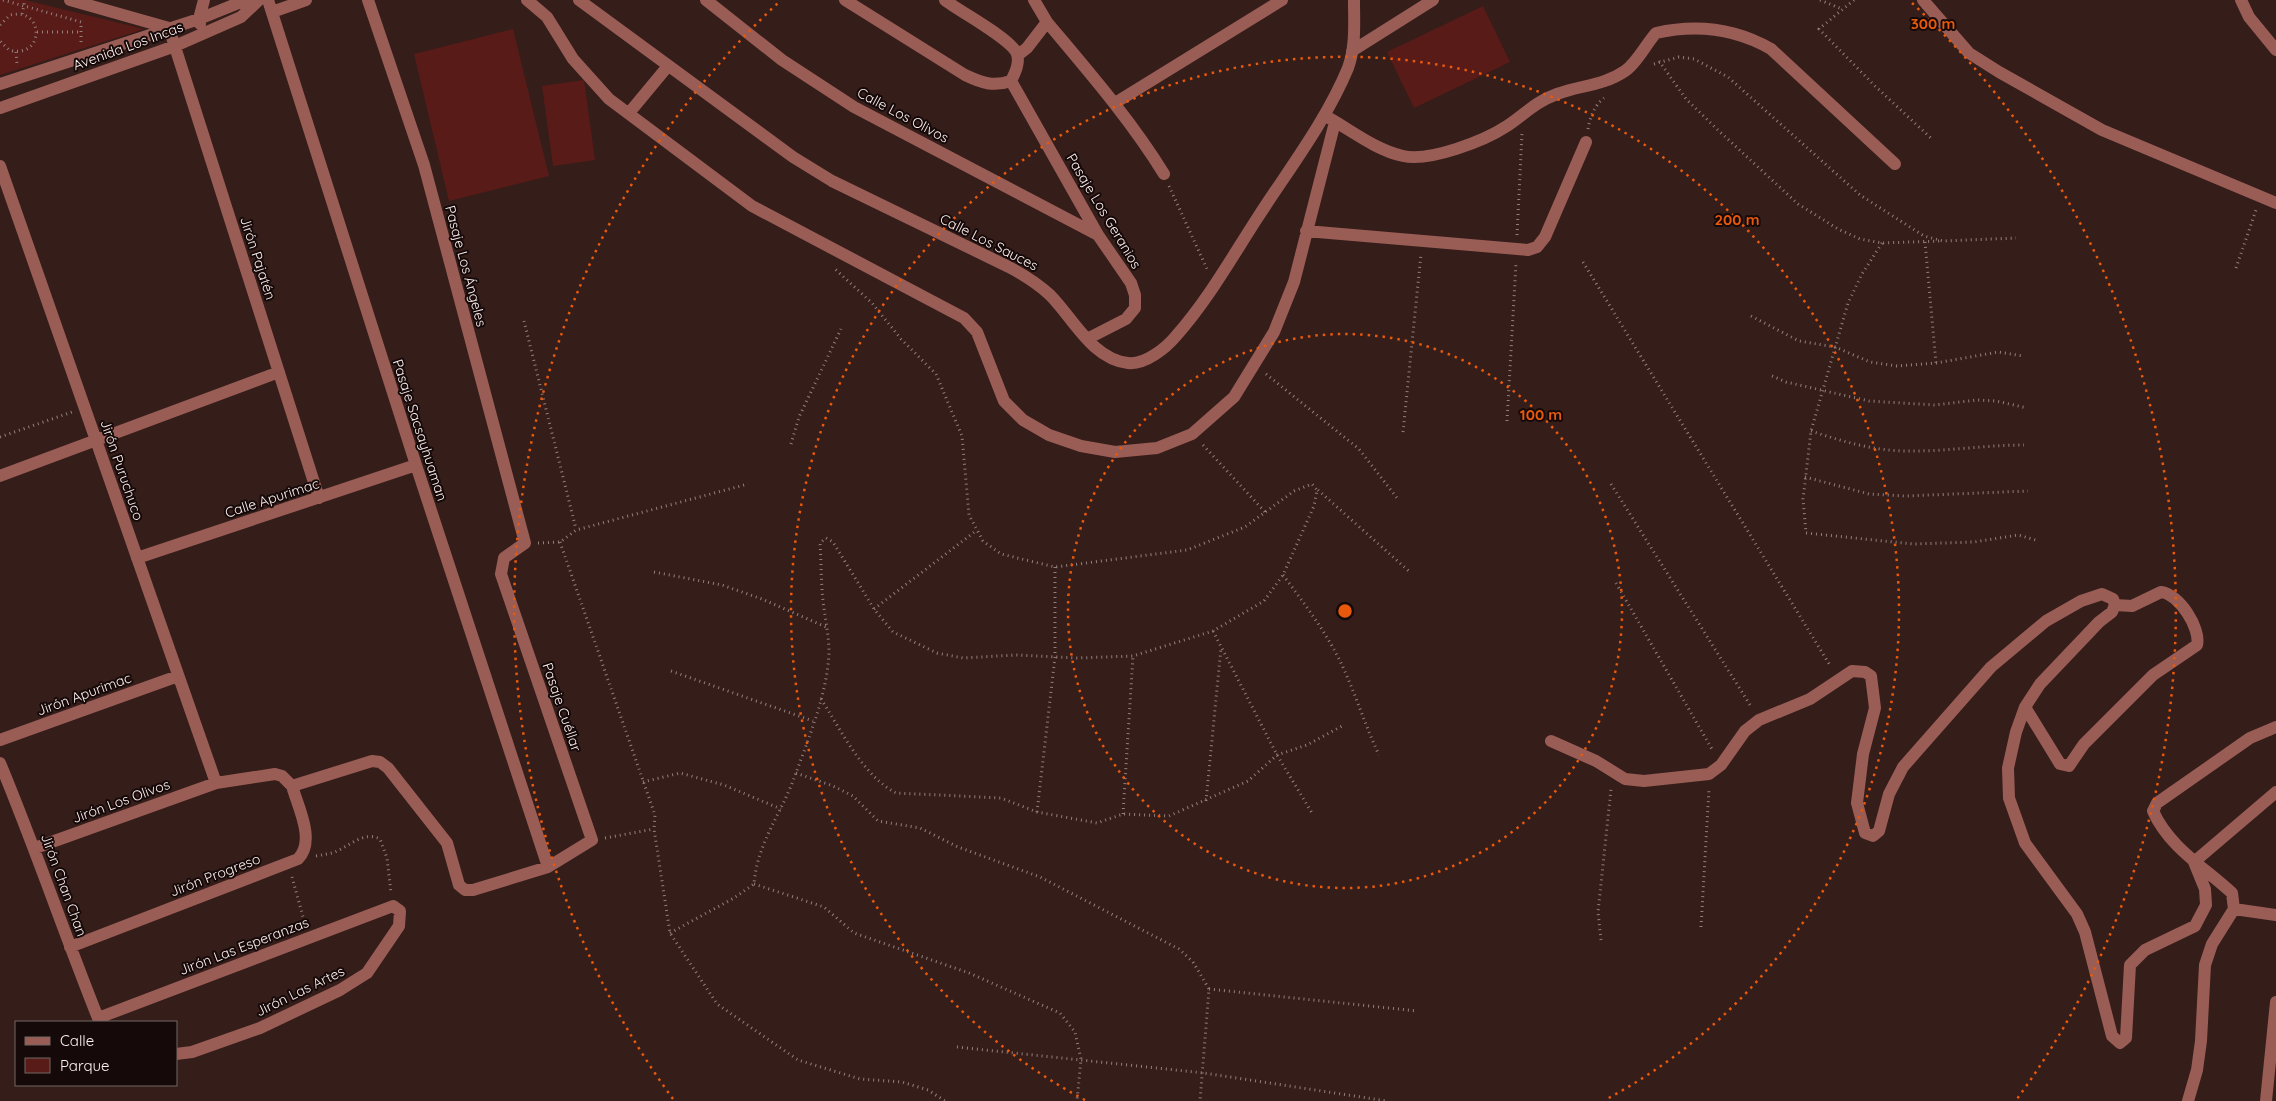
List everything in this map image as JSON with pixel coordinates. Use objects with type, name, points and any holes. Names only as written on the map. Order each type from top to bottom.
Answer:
[{"type":"street","points":[[70,0],[169,28]]},
{"type":"street","points":[[203,34],[199,19],[204,0]]},
{"type":"street","name":"Avenida Los Incas","points":[[0,84],[199,19],[246,0]]},
{"type":"street","name":"Avenida Los Incas","points":[[0,108],[175,46],[241,17],[259,0]]},
{"type":"street","points":[[270,6],[306,0]]},
{"type":"street","name":"Pasaje Los Ángeles","points":[[368,0],[424,165],[525,543]]},
{"type":"street","points":[[527,0],[547,17],[573,59],[609,99],[752,206],[964,318],[977,332],[1004,401],[1023,420],[1049,435],[1082,446],[1115,452],[1157,448],[1192,434],[1234,397],[1274,332],[1294,282],[1330,119],[1352,51],[1354,0]]},
{"type":"street","name":"Calle Los Sauces","points":[[579,0],[794,157],[832,181],[1010,267],[1034,281],[1051,296],[1087,339],[1110,358],[1129,364],[1148,359],[1176,336],[1330,119]]},
{"type":"street","name":"Calle Los Olivos","points":[[706,0],[782,60],[854,107],[1098,235]]},
{"type":"street","points":[[845,0],[965,75],[983,84],[998,86],[1011,80],[1018,66],[1018,55],[1010,44],[945,0]]},
{"type":"street","points":[[1034,0],[1047,22],[1115,103],[1142,139],[1164,174]]},
{"type":"street","points":[[1115,103],[1282,0]]},
{"type":"street","points":[[1352,51],[1433,0]]},
{"type":"street","points":[[1923,0],[1969,53],[1999,72],[2102,130],[2260,198],[2276,203]]},
{"type":"street","points":[[2241,0],[2249,17],[2276,50]]},
{"type":"street","name":"Pasaje Sacsayhuaman","points":[[270,6],[416,465],[548,867]]},
{"type":"street","points":[[1018,55],[1027,48],[1047,22]]},
{"type":"street","name":"Jirón Pajatén","points":[[169,28],[319,498]]},
{"type":"street","points":[[1330,119],[1384,150],[1404,156],[1423,156],[1452,150],[1486,138],[1507,126],[1530,106],[1558,93],[1609,81],[1627,69],[1656,33],[1690,28],[1730,31],[1752,38],[1771,49],[1895,164]]},
{"type":"street","points":[[629,113],[668,66]]},
{"type":"street","name":"Pasaje Los Geranios","points":[[1011,80],[1098,235],[1130,283],[1135,295],[1135,308],[1126,319],[1087,339]]},
{"type":"street","points":[[1306,231],[1528,250],[1537,247],[1545,236],[1586,142]]},
{"type":"street","name":"Jirón Puruchuco","points":[[0,166],[216,783]]},
{"type":"street","points":[[0,476],[279,372]]},
{"type":"street","name":"Calle Apurimac","points":[[137,558],[416,465]]},
{"type":"street","name":"Pasaje Cuéllar","points":[[525,543],[504,558],[501,574],[592,840]]},
{"type":"street","points":[[2025,707],[2060,764],[2069,766],[2084,744],[2153,675],[2197,645],[2197,630],[2172,595],[2161,592],[2132,606],[2115,605]]},
{"type":"street","points":[[1551,742],[1596,761],[1625,779],[1644,781],[1710,774],[1721,765],[1745,731],[1759,720],[1810,699],[1852,672],[1865,672],[1871,676],[1875,708],[1863,754],[1857,803],[1865,833],[1873,836],[1879,831],[1889,794],[1903,767],[1991,667],[2046,621],[2081,601],[2102,594],[2114,599],[2115,605],[2112,612],[2040,684],[2025,707],[2016,732],[2008,768],[2009,798],[2025,843],[2077,914],[2085,932],[2112,1036],[2120,1043],[2126,1038],[2130,965],[2145,950],[2195,926],[2206,905],[2205,889],[2194,862]]},
{"type":"street","name":"Jirón Apurimac","points":[[0,740],[178,676]]},
{"type":"street","points":[[2188,1101],[2197,1070],[2201,1041],[2205,966],[2212,944],[2234,909],[2232,893],[2194,862],[2159,824],[2153,811],[2157,803],[2250,738],[2276,727]]},
{"type":"street","points":[[293,861],[305,852],[307,839],[292,786],[372,762],[380,762],[409,792],[447,843],[459,885],[465,890],[473,890],[548,867],[592,840]]},
{"type":"street","name":"Jirón Chan Chan","points":[[0,763],[35,848],[70,947],[100,1020]]},
{"type":"street","name":"Jirón Los Olivos","points":[[35,848],[216,783],[275,774],[282,776],[292,786]]},
{"type":"street","points":[[2194,862],[2276,792]]},
{"type":"street","name":"Jirón Progreso","points":[[70,947],[293,861]]},
{"type":"street","name":"Jirón Las Esperanzas","points":[[100,1020],[309,938],[397,909]]},
{"type":"street","name":"Jirón Las Artes","points":[[178,1054],[192,1052],[260,1028],[340,990],[367,973],[399,926],[397,909]]},
{"type":"street","points":[[2234,909],[2276,915]]},
{"type":"street","points":[[2266,1101],[2276,1002]]},
{"type":"path","points":[[3,0],[81,22]]},
{"type":"path","points":[[22,14],[25,0]]},
{"type":"path","points":[[1820,0],[1842,9]]},
{"type":"path","points":[[1854,0],[1819,29],[1875,86],[1933,140]]},
{"type":"path","points":[[0,25],[10,15],[22,14],[32,20],[37,32],[33,44],[28,49],[16,52],[4,47],[0,41]]},
{"type":"path","points":[[37,32],[81,32]]},
{"type":"path","points":[[16,52],[18,64]]},
{"type":"path","points":[[1652,65],[1659,61],[1679,57],[1694,59],[1728,77],[1860,195],[1924,236],[1943,241]]},
{"type":"path","points":[[1659,61],[1686,99],[1798,204],[1838,230],[1860,239],[1882,243],[2016,238]]},
{"type":"path","points":[[1586,142],[1589,118],[1598,103],[1611,93]]},
{"type":"path","points":[[1506,421],[1517,249],[1523,113]]},
{"type":"path","points":[[1164,174],[1213,285]]},
{"type":"path","points":[[2236,268],[2260,198]]},
{"type":"path","points":[[1403,432],[1422,241]]},
{"type":"path","points":[[1925,242],[1936,363]]},
{"type":"path","points":[[1882,243],[1862,274],[1848,303],[1811,431],[1802,498],[1806,533],[1913,544],[1974,542],[2018,535],[2039,541]]},
{"type":"path","points":[[1583,262],[1839,680]]},
{"type":"path","points":[[829,263],[872,303],[901,339],[936,374],[962,436],[969,515],[983,541],[1001,554],[1055,567],[1188,550],[1245,527],[1303,487],[1312,484],[1411,573]]},
{"type":"path","points":[[1751,316],[1799,341],[1836,347],[1870,362],[1897,366],[1936,363],[1998,352],[2023,356]]},
{"type":"path","points":[[524,321],[576,530]]},
{"type":"path","points":[[791,444],[799,417],[842,329]]},
{"type":"path","points":[[1254,364],[1305,408],[1359,449],[1397,498]]},
{"type":"path","points":[[1772,376],[1786,382],[1823,389],[1852,398],[1903,404],[1935,405],[1977,400],[1996,401],[2027,408]]},
{"type":"path","points":[[0,437],[84,407]]},
{"type":"path","points":[[1811,431],[1859,445],[1885,450],[1912,451],[2024,445]]},
{"type":"path","points":[[1192,434],[1265,512]]},
{"type":"path","points":[[1805,477],[1869,494],[1905,496],[2028,491]]},
{"type":"path","points":[[525,543],[560,542],[576,530],[748,484]]},
{"type":"path","points":[[1611,484],[1759,720]]},
{"type":"path","points":[[754,884],[755,872],[767,832],[781,809],[796,773],[821,698],[829,653],[820,543],[826,538],[833,542],[874,609],[892,632],[936,653],[963,658],[1016,655],[1055,657],[1133,656],[1213,631],[1264,601],[1283,575],[1314,506],[1317,490]]},
{"type":"path","points":[[874,609],[977,530]]},
{"type":"path","points":[[560,542],[655,815],[654,829],[670,933],[717,1004],[798,1060],[860,1078],[902,1082],[928,1090],[945,1101]]},
{"type":"path","points":[[1037,812],[1055,657],[1055,567]]},
{"type":"path","points":[[654,572],[722,585],[762,598],[826,627]]},
{"type":"path","points":[[1283,575],[1320,626],[1339,660],[1362,720],[1379,754]]},
{"type":"path","points":[[1616,583],[1721,765]]},
{"type":"path","points":[[1213,631],[1277,755],[1312,813]]},
{"type":"path","points":[[1206,801],[1221,648]]},
{"type":"path","points":[[1123,814],[1133,656]]},
{"type":"path","points":[[671,671],[813,721]]},
{"type":"path","points":[[821,698],[871,774],[883,786],[896,793],[1001,798],[1037,812],[1097,823],[1123,814],[1169,816],[1248,781],[1277,755],[1307,745],[1344,725]]},
{"type":"path","points":[[643,782],[680,773],[724,785],[781,809]]},
{"type":"path","points":[[796,773],[833,786],[853,796],[878,821],[920,828],[958,847],[1040,876],[1157,935],[1179,949],[1193,962],[1209,989],[1204,1073],[1200,1101]]},
{"type":"path","points":[[1601,940],[1598,912],[1613,773]]},
{"type":"path","points":[[1701,927],[1710,774]]},
{"type":"path","points":[[592,840],[654,829]]},
{"type":"path","points":[[309,938],[293,861],[333,853],[362,838],[374,836],[380,839],[387,858],[397,909]]},
{"type":"path","points":[[670,933],[734,898],[754,884]]},
{"type":"path","points":[[754,884],[824,907],[854,933],[969,973],[1060,1013],[1075,1032],[1081,1059],[1077,1101]]},
{"type":"path","points":[[1209,989],[1417,1011]]},
{"type":"path","points":[[958,1047],[1204,1073],[1387,1101]]},
{"type":"green space","points":[[0,0],[25,0],[144,29],[0,75]]},
{"type":"green space","points":[[1483,6],[1510,62],[1414,108],[1387,52]]},
{"type":"green space","points":[[513,29],[549,176],[449,201],[414,54]]},
{"type":"green space","points":[[584,80],[595,160],[553,166],[542,86]]}]
